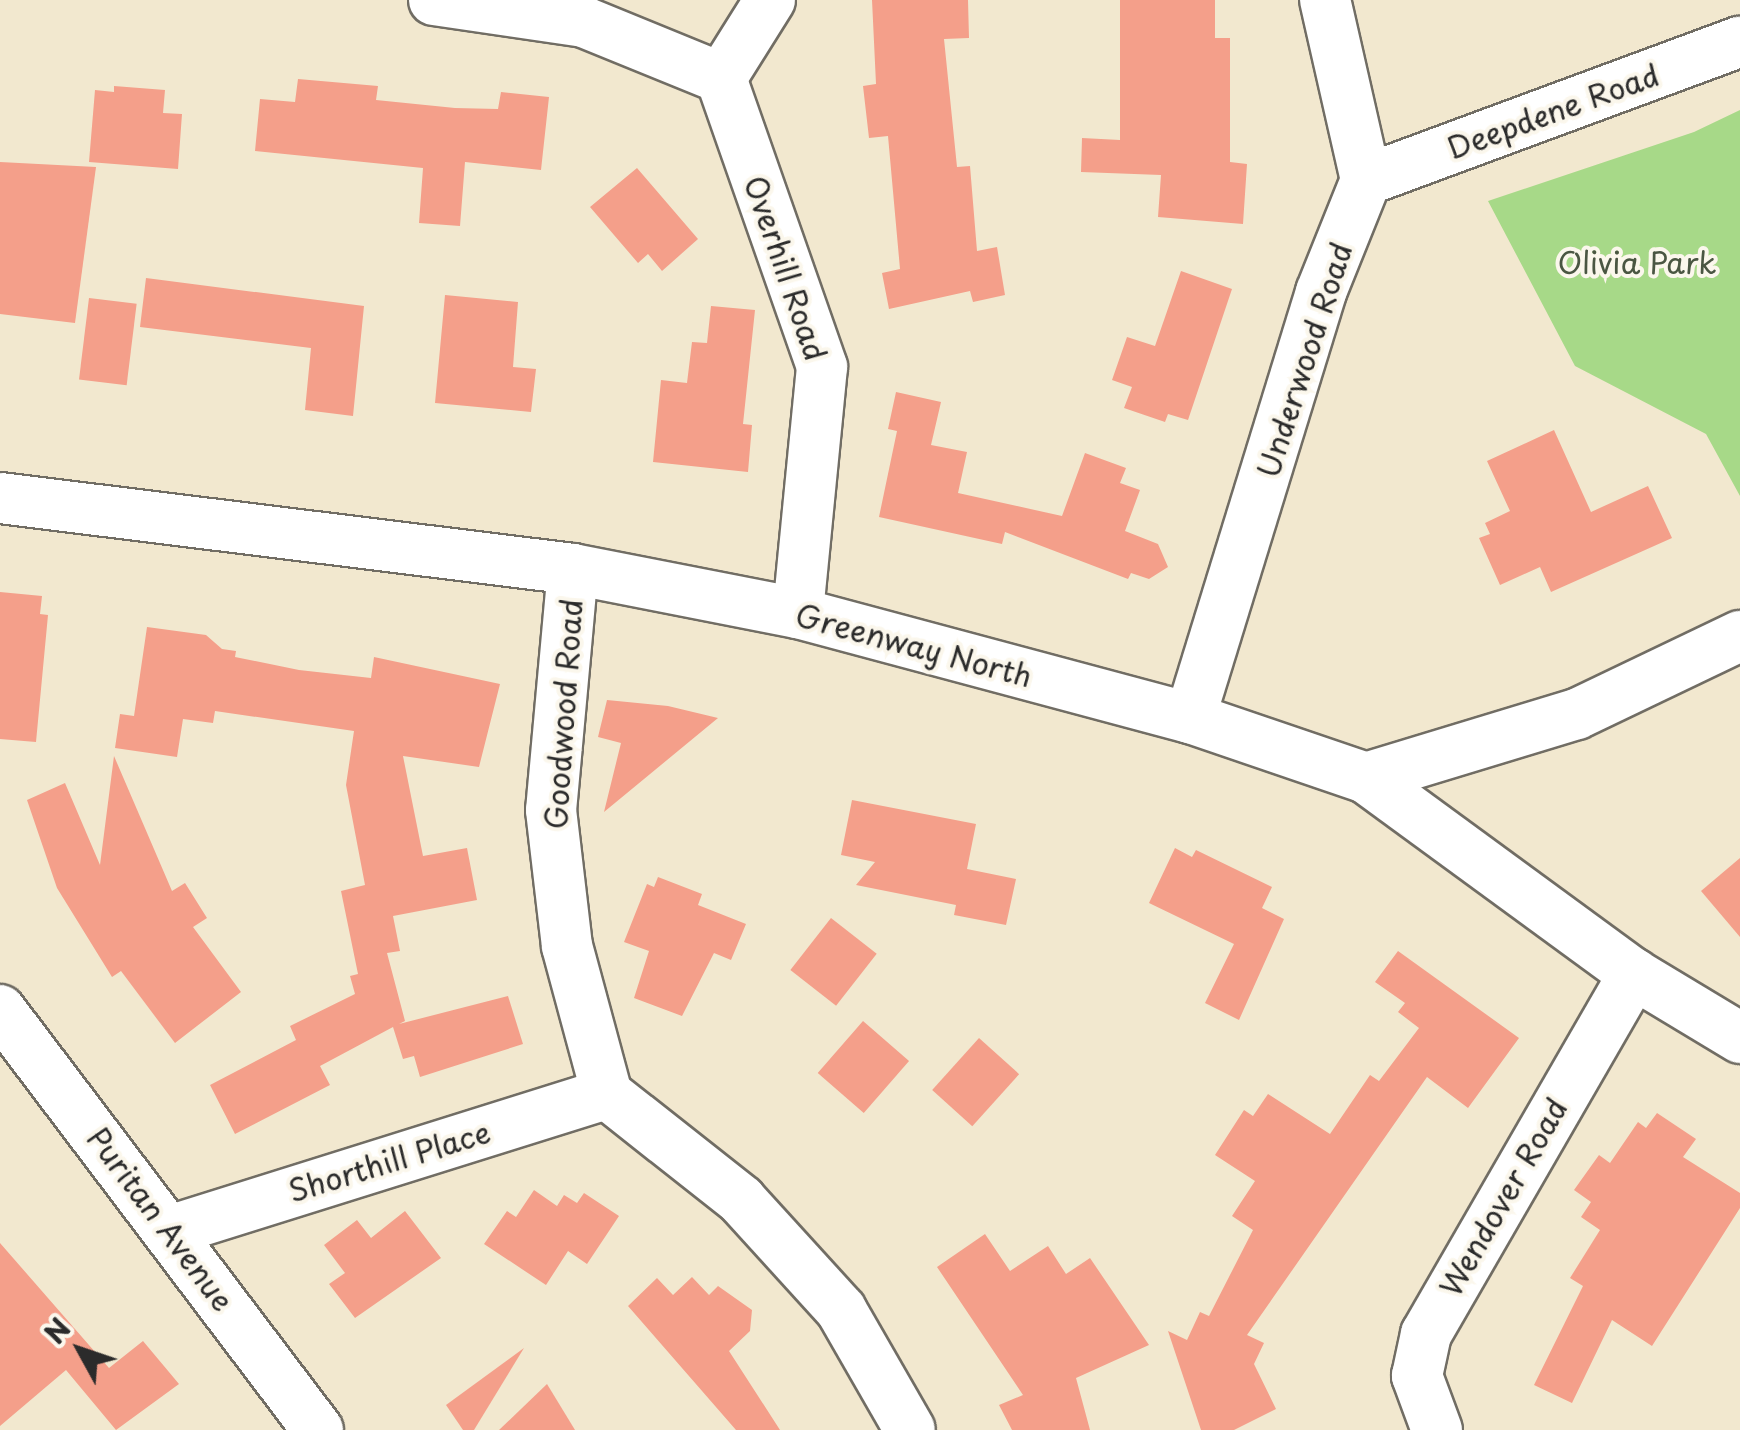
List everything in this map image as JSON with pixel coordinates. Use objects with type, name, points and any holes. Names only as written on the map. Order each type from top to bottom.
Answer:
[{"type":"street","points":[[434,0],[584,22],[721,78],[770,0]]},
{"type":"street","points":[[1325,0],[1366,180]]},
{"type":"street","name":"Deepdene Road","points":[[1366,180],[1740,42]]},
{"type":"street","name":"Overhill Road","points":[[721,78],[822,368],[798,613]]},
{"type":"street","name":"Underwood Road","points":[[1190,718],[1322,292],[1366,180]]},
{"type":"street","name":"Greenway North","points":[[0,498],[573,568],[798,613],[1190,718],[1366,778],[1634,974],[1740,1038]]},
{"type":"street","name":"Goodwood Road","points":[[573,568],[551,810],[567,946],[607,1094]]},
{"type":"street","points":[[1366,778],[1578,714],[1740,636]]},
{"type":"street","name":"Wendover Road","points":[[1437,1430],[1418,1376],[1426,1334],[1634,974]]},
{"type":"street","name":"Puritan Avenue","points":[[0,1010],[172,1230],[318,1430]]},
{"type":"street","points":[[607,1094],[741,1200],[841,1310],[910,1430]]},
{"type":"street","name":"Shorthill Place","points":[[172,1230],[607,1094]]},
{"type":"green space","name":"Olivia Park","points":[[1740,110],[1740,496],[1706,434],[1575,366],[1488,201],[1694,132]]},
{"type":"building","points":[[872,0],[968,0],[969,38],[944,39],[957,167],[970,166],[977,251],[997,247],[1005,295],[973,302],[970,291],[889,309],[882,273],[900,269],[888,136],[869,138],[863,86],[876,84]]},
{"type":"building","points":[[1120,0],[1215,0],[1215,38],[1230,38],[1230,162],[1247,164],[1243,224],[1158,217],[1161,175],[1081,172],[1082,138],[1120,140]]},
{"type":"building","points":[[298,79],[378,86],[376,100],[455,108],[498,109],[501,92],[549,97],[541,170],[465,162],[460,226],[419,223],[423,168],[255,151],[260,99],[295,102]]},
{"type":"building","points":[[114,86],[165,90],[163,113],[182,114],[178,169],[89,162],[95,90],[114,92]]},
{"type":"building","points":[[0,162],[96,167],[75,323],[0,314]]},
{"type":"building","points":[[637,168],[698,239],[662,271],[648,254],[638,263],[590,207]]},
{"type":"building","points":[[1181,271],[1232,289],[1188,420],[1168,414],[1165,422],[1124,408],[1132,387],[1112,380],[1127,337],[1155,346]]},
{"type":"building","points":[[146,278],[364,306],[353,416],[305,410],[311,348],[140,327]]},
{"type":"building","points":[[445,295],[518,302],[513,367],[536,369],[531,412],[435,403]]},
{"type":"building","points":[[89,298],[137,304],[127,385],[79,379]]},
{"type":"building","points":[[711,306],[755,310],[743,424],[752,425],[748,472],[653,462],[661,380],[687,383],[692,342],[707,343]]},
{"type":"building","points":[[896,392],[941,402],[931,445],[967,452],[958,493],[1062,516],[1085,453],[1126,468],[1120,483],[1140,490],[1125,531],[1158,544],[1168,567],[1149,579],[1131,573],[1128,579],[1005,532],[1002,544],[879,517],[897,431],[888,429]]},
{"type":"building","points":[[1554,430],[1591,512],[1648,486],[1672,538],[1551,592],[1540,567],[1500,585],[1479,538],[1490,534],[1485,523],[1510,511],[1487,461]]},
{"type":"building","points":[[0,592],[42,596],[40,614],[48,615],[36,742],[0,739]]},
{"type":"building","points":[[147,627],[206,635],[222,649],[236,651],[235,657],[299,670],[371,678],[374,657],[500,684],[479,767],[403,756],[423,856],[467,848],[477,900],[393,916],[400,951],[387,953],[405,1021],[399,1024],[508,996],[523,1044],[420,1077],[414,1056],[403,1059],[393,1027],[320,1066],[330,1085],[235,1134],[210,1085],[296,1040],[290,1026],[355,994],[350,976],[358,974],[341,891],[365,885],[346,785],[354,731],[215,711],[213,723],[183,719],[177,757],[115,748],[120,714],[134,716]]},
{"type":"building","points":[[607,700],[668,706],[718,718],[604,812],[621,743],[598,737]]},
{"type":"building","points":[[114,756],[172,891],[185,883],[207,918],[193,927],[241,992],[175,1043],[121,971],[112,977],[57,888],[27,800],[65,783],[100,865]]},
{"type":"building","points":[[852,800],[976,824],[967,869],[1016,879],[1006,925],[954,915],[956,905],[856,885],[875,862],[841,855]]},
{"type":"building","points":[[1175,848],[1192,857],[1196,850],[1272,887],[1262,908],[1284,919],[1239,1020],[1205,1003],[1234,944],[1149,903]]},
{"type":"building","points":[[1740,858],[1740,937],[1701,891]]},
{"type":"building","points":[[658,877],[702,894],[698,905],[746,924],[731,960],[714,953],[682,1016],[634,998],[649,951],[624,942],[647,884],[654,887]]},
{"type":"building","points":[[831,918],[877,954],[836,1006],[790,970]]},
{"type":"building","points":[[1398,951],[1519,1038],[1468,1108],[1427,1077],[1247,1335],[1264,1343],[1254,1364],[1276,1409],[1234,1430],[1201,1430],[1168,1331],[1187,1340],[1200,1312],[1209,1316],[1253,1230],[1232,1216],[1255,1181],[1215,1155],[1244,1110],[1253,1116],[1268,1094],[1330,1134],[1370,1075],[1379,1081],[1419,1028],[1398,1012],[1405,1003],[1375,982]]},
{"type":"building","points":[[863,1021],[909,1061],[864,1113],[818,1073]]},
{"type":"building","points":[[979,1038],[1019,1074],[972,1126],[932,1090]]},
{"type":"building","points":[[1657,1113],[1696,1139],[1683,1157],[1740,1193],[1740,1208],[1652,1346],[1612,1320],[1572,1403],[1534,1385],[1583,1286],[1570,1278],[1600,1230],[1581,1217],[1591,1202],[1574,1190],[1599,1155],[1610,1163],[1638,1122],[1646,1128]]},
{"type":"building","points":[[534,1190],[557,1206],[564,1195],[577,1203],[584,1193],[619,1216],[587,1264],[568,1251],[546,1285],[484,1244],[507,1211],[516,1217]]},
{"type":"building","points":[[405,1211],[441,1258],[355,1318],[329,1284],[345,1273],[324,1245],[357,1220],[371,1238]]},
{"type":"building","points":[[985,1234],[1010,1271],[1048,1246],[1066,1274],[1090,1258],[1149,1345],[1076,1378],[1090,1430],[1012,1430],[999,1405],[1023,1395],[937,1267]]},
{"type":"building","points":[[0,1243],[109,1368],[143,1341],[179,1384],[116,1430],[66,1370],[0,1426]]},
{"type":"building","points":[[692,1277],[709,1295],[718,1286],[752,1310],[750,1331],[729,1351],[780,1430],[736,1430],[628,1306],[657,1278],[673,1295]]},
{"type":"building","points":[[524,1348],[474,1430],[463,1430],[446,1405]]},
{"type":"building","points":[[547,1384],[575,1430],[499,1430]]}]
